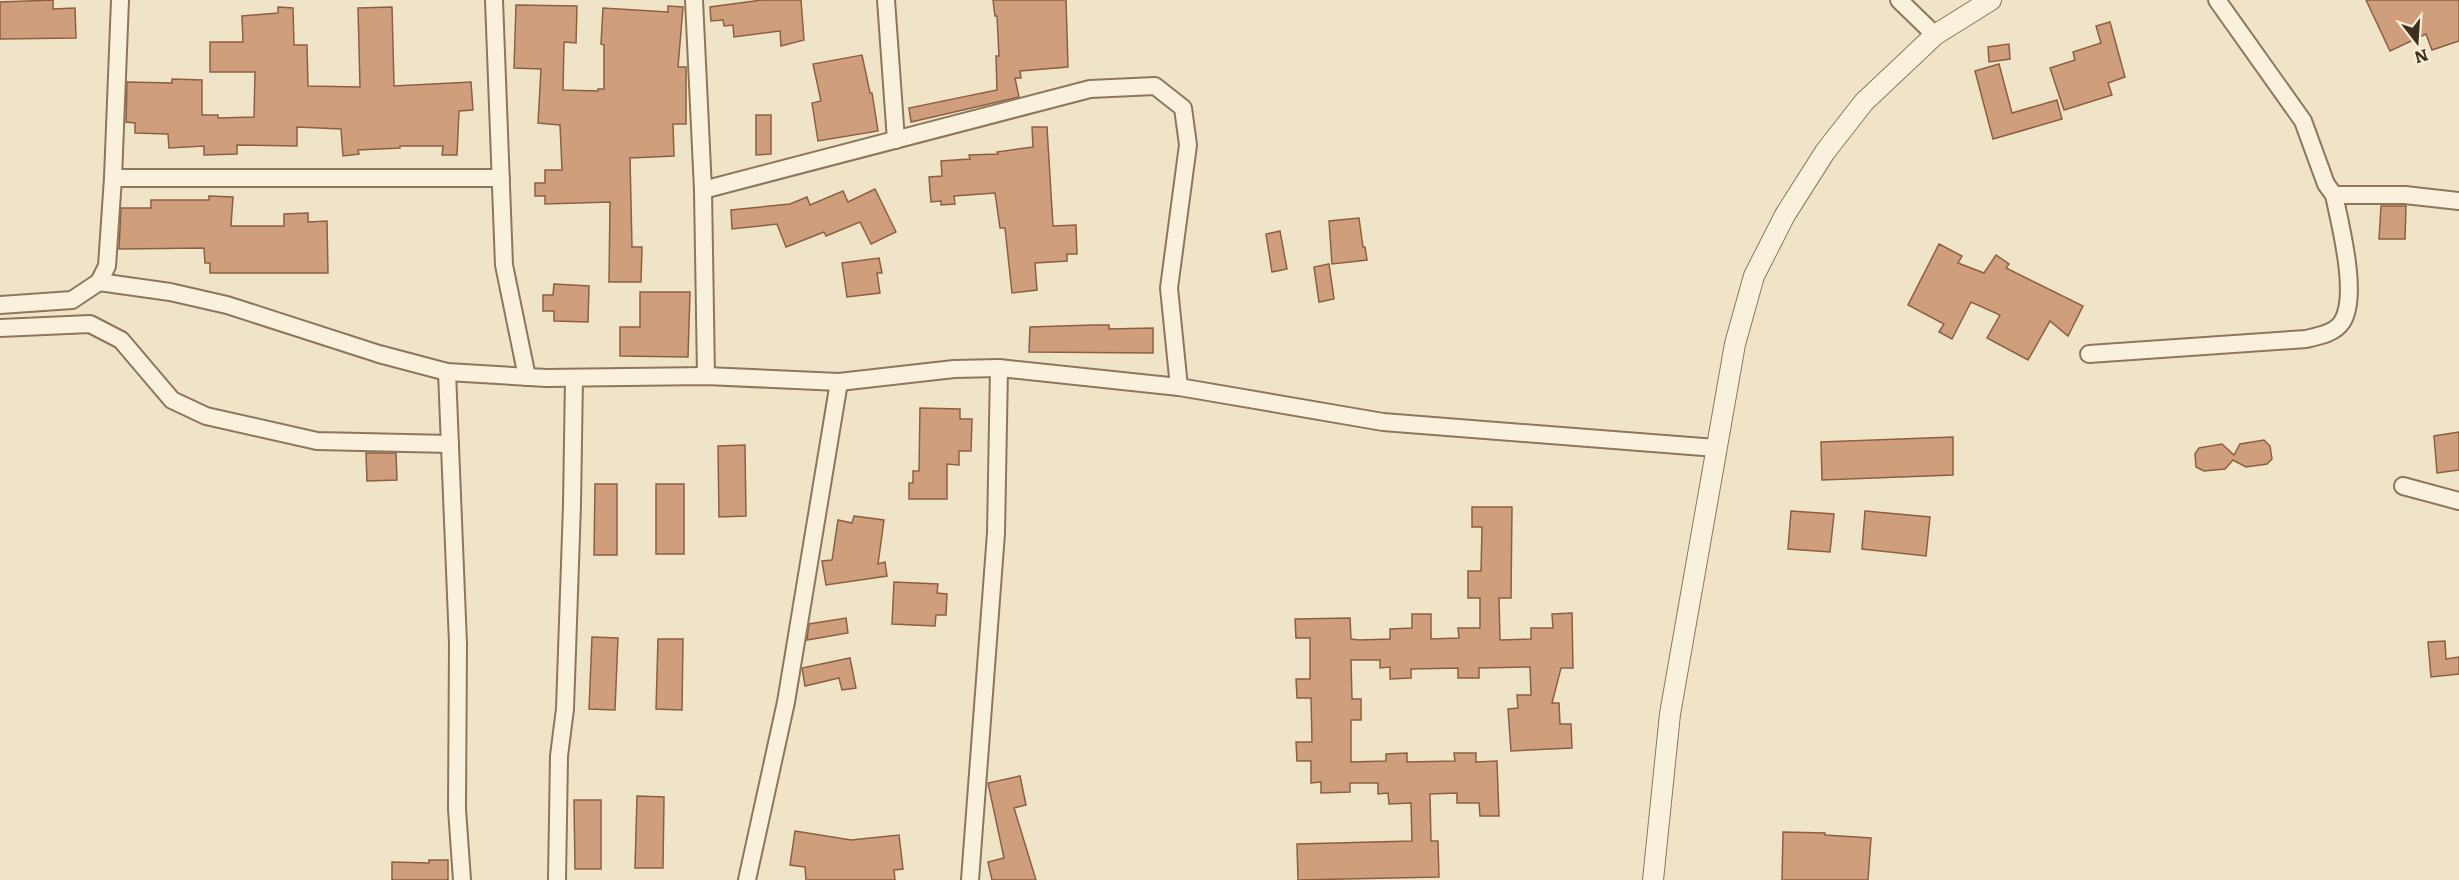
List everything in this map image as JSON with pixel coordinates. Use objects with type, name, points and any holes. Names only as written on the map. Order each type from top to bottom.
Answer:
[{"type":"street","points":[[0,305],[72,300],[99,282],[107,266],[120,0]]},
{"type":"street","points":[[494,0],[504,265],[527,377]]},
{"type":"street","points":[[694,0],[703,190],[706,376]]},
{"type":"street","points":[[886,0],[896,140]]},
{"type":"street","points":[[1899,0],[1935,35]]},
{"type":"street","points":[[1653,880],[1670,714],[1735,344],[1751,288],[1785,215],[1825,152],[1864,102],[1935,35],[1991,0]]},
{"type":"street","points":[[2089,354],[2306,339],[2326,334],[2342,324],[2348,309],[2348,260],[2334,195],[2326,184],[2303,121],[2217,0]]},
{"type":"street","points":[[703,190],[1090,89],[1155,86],[1183,108],[1188,145],[1169,288],[1179,387]]},
{"type":"street","points":[[113,178],[501,178]]},
{"type":"street","points":[[2334,195],[2405,195],[2459,201]]},
{"type":"street","points":[[99,282],[170,292],[227,305],[379,354],[447,372],[527,377],[706,376],[839,382],[954,369],[999,368],[1179,387],[1383,422],[1716,448]]},
{"type":"street","points":[[0,328],[90,324],[121,340],[172,400],[206,416],[317,441],[450,444]]},
{"type":"street","points":[[970,880],[996,533],[999,368]]},
{"type":"street","points":[[447,372],[458,644],[458,809],[462,880]]},
{"type":"street","points":[[557,880],[559,756],[565,709],[574,378]]},
{"type":"street","points":[[747,880],[786,702],[839,382]]},
{"type":"street","points":[[2403,486],[2459,501]]},
{"type":"building","points":[[53,0],[53,9],[75,8],[76,38],[0,39],[0,2]]},
{"type":"building","points":[[762,0],[801,0],[804,40],[781,46],[780,31],[734,37],[733,25],[724,26],[723,20],[711,21],[710,7]]},
{"type":"building","points":[[993,0],[1066,0],[1068,67],[1020,71],[1021,78],[1015,78],[1019,97],[911,122],[909,108],[997,90],[996,56],[999,56],[997,16],[995,16]]},
{"type":"building","points":[[2366,0],[2459,0],[2459,41],[2432,50],[2426,34],[2390,51]]},
{"type":"building","points":[[516,5],[577,6],[576,43],[564,42],[563,90],[598,91],[598,89],[604,89],[604,45],[601,44],[603,8],[668,12],[668,6],[683,7],[678,67],[686,67],[686,124],[673,124],[674,156],[630,158],[632,247],[642,247],[641,282],[609,282],[610,202],[545,204],[545,196],[535,196],[535,183],[545,183],[545,170],[562,170],[560,125],[538,123],[541,69],[514,68]]},
{"type":"building","points":[[278,7],[293,8],[294,45],[307,45],[308,86],[360,87],[358,8],[392,7],[394,86],[471,82],[473,110],[459,111],[457,155],[442,155],[443,146],[400,146],[400,148],[358,150],[359,154],[343,156],[341,129],[297,127],[297,146],[237,145],[237,154],[204,155],[204,146],[169,148],[168,134],[135,133],[135,123],[126,122],[127,82],[172,83],[172,79],[202,80],[202,115],[218,115],[218,118],[254,117],[255,72],[210,72],[210,42],[243,42],[242,16],[278,13]]},
{"type":"building","points":[[2110,22],[2125,77],[2108,83],[2112,95],[2064,110],[2050,68],[2075,60],[2073,52],[2101,43],[2096,26]]},
{"type":"building","points":[[2009,44],[2010,59],[1989,62],[1988,47]]},
{"type":"building","points":[[862,55],[870,93],[872,93],[878,131],[818,141],[812,103],[821,101],[813,64]]},
{"type":"building","points":[[1999,64],[2012,113],[2057,100],[2062,119],[1993,139],[1975,71]]},
{"type":"building","points":[[756,115],[771,115],[771,154],[756,155]]},
{"type":"building","points":[[1032,127],[1047,127],[1053,226],[1076,225],[1077,254],[1067,254],[1067,261],[1035,263],[1037,290],[1012,293],[1005,228],[1000,228],[995,193],[954,196],[955,204],[941,205],[941,201],[931,202],[929,177],[942,176],[941,161],[970,159],[969,155],[998,154],[997,152],[1033,147]]},
{"type":"building","points":[[875,189],[896,232],[871,244],[860,222],[826,236],[824,232],[786,247],[777,224],[732,229],[731,210],[790,204],[807,197],[810,205],[843,191],[848,202]]},
{"type":"building","points":[[209,196],[233,197],[231,226],[284,226],[284,214],[308,213],[308,222],[327,221],[328,273],[210,273],[210,263],[205,263],[204,248],[119,249],[121,208],[151,208],[151,200],[209,200]]},
{"type":"building","points":[[2381,206],[2406,206],[2405,239],[2379,239]]},
{"type":"building","points":[[1359,218],[1367,260],[1332,264],[1329,221]]},
{"type":"building","points":[[1280,231],[1287,269],[1272,272],[1266,234]]},
{"type":"building","points":[[1939,244],[1962,256],[1958,263],[1984,273],[1996,255],[2009,264],[2006,268],[2083,306],[2068,336],[2050,321],[2028,360],[1987,338],[2000,315],[1971,302],[1952,339],[1939,332],[1944,324],[1908,305]]},
{"type":"building","points":[[879,258],[882,273],[877,273],[880,293],[847,297],[842,263]]},
{"type":"building","points":[[1329,264],[1334,299],[1319,302],[1314,267]]},
{"type":"building","points":[[554,284],[589,286],[588,322],[554,321],[554,311],[543,311],[543,295],[553,295]]},
{"type":"building","points":[[640,292],[690,292],[688,357],[620,356],[620,327],[640,327]]},
{"type":"building","points":[[1109,325],[1109,329],[1153,328],[1153,353],[1029,352],[1030,327]]},
{"type":"building","points":[[920,408],[960,409],[960,419],[972,419],[971,451],[959,451],[959,465],[947,464],[947,499],[909,499],[909,483],[913,483],[913,471],[919,471]]},
{"type":"building","points":[[2459,432],[2459,470],[2437,473],[2434,436]]},
{"type":"building","points":[[1953,437],[1953,475],[1822,480],[1821,442]]},
{"type":"building","points":[[2264,440],[2270,446],[2272,459],[2267,464],[2246,467],[2233,460],[2225,469],[2204,471],[2196,467],[2195,454],[2199,448],[2222,444],[2234,455],[2240,444]]},
{"type":"building","points":[[745,445],[746,516],[719,517],[718,446]]},
{"type":"building","points":[[366,453],[396,453],[397,480],[367,481]]},
{"type":"building","points":[[595,484],[617,484],[617,555],[594,555]]},
{"type":"building","points":[[656,484],[684,484],[684,554],[656,554]]},
{"type":"building","points":[[1472,507],[1512,507],[1511,598],[1499,598],[1500,640],[1531,639],[1531,628],[1553,628],[1552,614],[1572,613],[1573,668],[1561,668],[1552,703],[1559,703],[1560,724],[1571,724],[1572,748],[1511,751],[1508,709],[1518,708],[1517,695],[1531,695],[1530,667],[1479,668],[1479,678],[1458,678],[1458,668],[1411,669],[1411,678],[1390,679],[1390,667],[1380,668],[1380,660],[1351,660],[1352,699],[1361,699],[1361,720],[1351,720],[1351,762],[1386,761],[1386,754],[1407,753],[1407,762],[1455,761],[1454,753],[1476,753],[1476,762],[1497,761],[1499,816],[1480,816],[1479,803],[1457,803],[1457,793],[1430,794],[1431,841],[1438,841],[1439,877],[1298,880],[1297,844],[1412,841],[1411,803],[1389,804],[1388,793],[1378,794],[1378,783],[1350,783],[1350,792],[1321,793],[1321,782],[1311,783],[1311,761],[1297,761],[1296,742],[1312,742],[1311,698],[1297,698],[1296,679],[1310,679],[1310,638],[1296,638],[1295,619],[1350,618],[1351,639],[1360,640],[1390,639],[1390,629],[1412,628],[1412,614],[1431,614],[1431,639],[1459,638],[1458,628],[1480,628],[1480,598],[1468,598],[1468,571],[1481,571],[1482,527],[1472,527]]},
{"type":"building","points":[[1791,511],[1834,514],[1830,552],[1788,549]]},
{"type":"building","points":[[1865,511],[1930,517],[1926,556],[1862,549]]},
{"type":"building","points":[[854,516],[884,520],[878,564],[885,562],[887,576],[826,585],[822,561],[832,560],[838,520],[852,523]]},
{"type":"building","points":[[894,582],[938,584],[937,593],[947,594],[946,615],[936,615],[935,626],[892,624]]},
{"type":"building","points":[[846,618],[848,633],[807,640],[809,624]]},
{"type":"building","points":[[592,637],[618,638],[615,710],[589,709]]},
{"type":"building","points":[[658,639],[683,639],[682,710],[656,709]]},
{"type":"building","points":[[2445,641],[2446,659],[2459,657],[2459,674],[2431,677],[2428,642]]},
{"type":"building","points":[[850,658],[856,688],[842,690],[839,678],[805,686],[802,668]]},
{"type":"building","points":[[1020,776],[1026,805],[1014,808],[1036,880],[992,880],[988,862],[1004,858],[988,783]]},
{"type":"building","points":[[637,796],[664,797],[663,868],[635,868]]},
{"type":"building","points":[[574,800],[601,800],[601,869],[575,869]]},
{"type":"building","points":[[795,831],[851,840],[899,835],[903,869],[894,870],[895,880],[806,880],[805,867],[790,865]]},
{"type":"building","points":[[1783,832],[1825,833],[1825,835],[1871,838],[1868,880],[1782,880]]},
{"type":"building","points":[[429,860],[448,860],[448,880],[392,880],[392,862],[429,863]]}]
